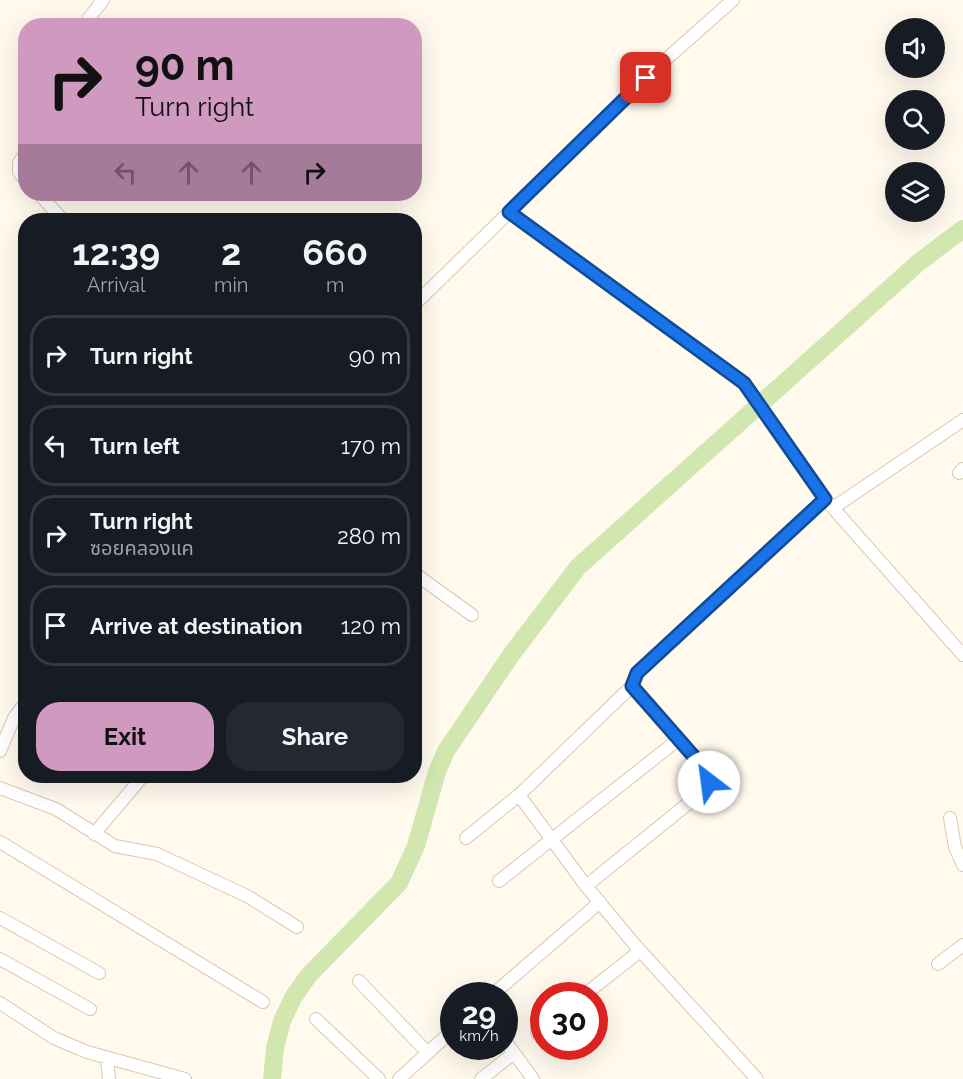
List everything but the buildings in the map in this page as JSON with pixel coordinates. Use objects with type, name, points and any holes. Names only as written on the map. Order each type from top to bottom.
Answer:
[{"type":"street","points":[[89,18],[103,0]]},
{"type":"street","points":[[422,297],[663,62],[733,0]]},
{"type":"street","points":[[45,201],[57,213]]},
{"type":"street","points":[[509,212],[737,377],[754,395],[766,416],[829,503],[963,655]]},
{"type":"street","points":[[466,838],[519,795],[632,686],[641,669],[829,503],[963,420]]},
{"type":"street","points":[[422,579],[471,615]]},
{"type":"street","points":[[586,886],[707,788],[709,782],[703,767],[632,686]]},
{"type":"street","points":[[0,751],[18,713]]},
{"type":"street","points":[[499,881],[679,739]]},
{"type":"street","points":[[94,834],[136,783]]},
{"type":"street","points":[[0,788],[56,809],[115,846],[158,854],[247,896],[297,927]]},
{"type":"street","points":[[519,795],[586,886],[640,951],[757,1079]]},
{"type":"street","points":[[950,818],[955,847],[963,865]]},
{"type":"street","points":[[0,842],[263,1002]]},
{"type":"street","points":[[507,982],[600,902]]},
{"type":"street","points":[[0,918],[99,973]]},
{"type":"street","points":[[938,964],[963,945]]},
{"type":"street","points":[[601,982],[640,951]]},
{"type":"street","points":[[0,959],[90,1010]]},
{"type":"street","points":[[359,981],[427,1052]]},
{"type":"street","points":[[0,1003],[54,1038],[107,1059],[185,1079]]},
{"type":"street","points":[[316,1019],[379,1079]]},
{"type":"street","points":[[408,1076],[427,1052],[440,1041]]},
{"type":"street","points":[[518,1058],[533,1079]]},
{"type":"street","points":[[107,1059],[109,1079]]},
{"type":"street","points":[[481,1079],[505,1060]]},
{"type":"waterway","points":[[272,1079],[275,1048],[282,1021],[294,996],[309,975],[399,883],[416,846],[437,772],[446,751],[511,655],[578,567],[918,263],[963,229]]},
{"type":"route","points":[[646,78],[509,212],[668,325],[744,383],[825,499],[637,673],[632,686],[703,767],[709,782]]}]
